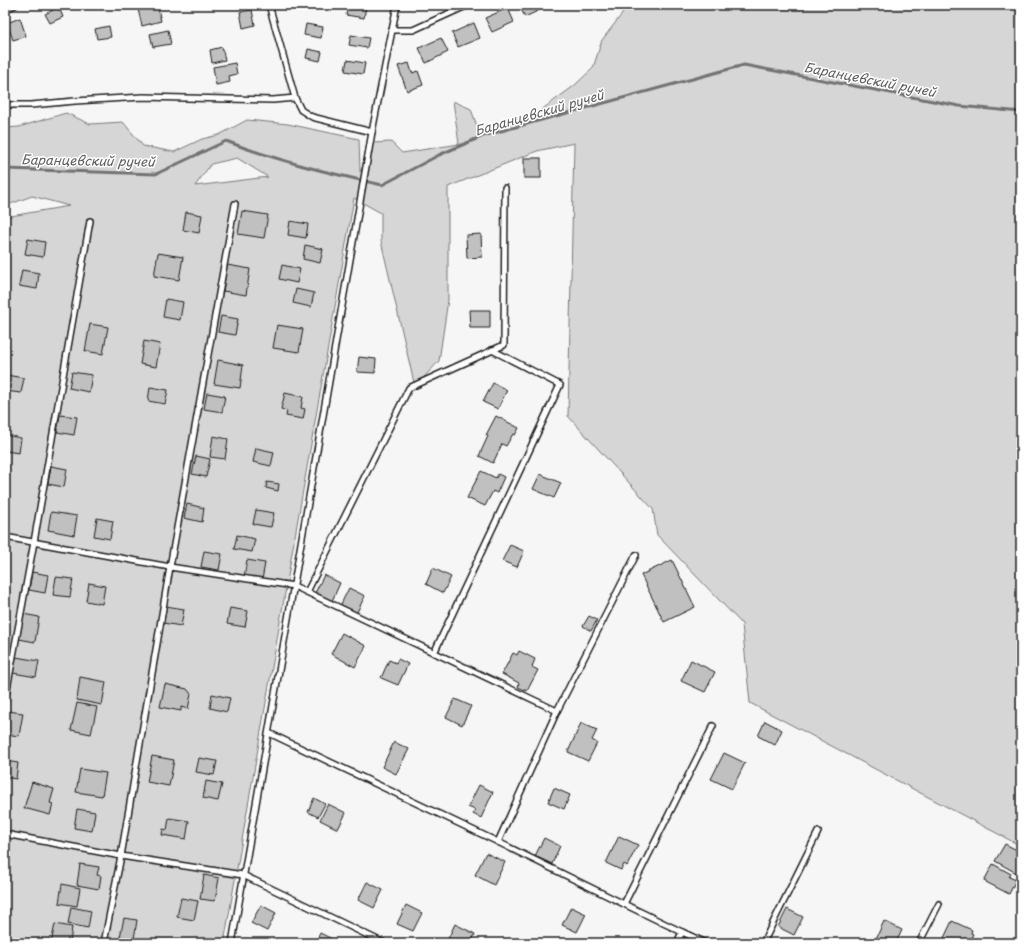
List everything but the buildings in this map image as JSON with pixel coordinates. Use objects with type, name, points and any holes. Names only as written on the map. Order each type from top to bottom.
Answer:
[{"type":"lane","points":[[5,9],[15,5]]},
{"type":"lane","points":[[269,5],[295,98],[301,110],[312,117],[372,132]]},
{"type":"lane","points":[[232,943],[366,166],[397,5]]},
{"type":"lane","points":[[392,30],[413,30],[468,5]]},
{"type":"lane","points":[[5,105],[30,105],[143,97],[273,100],[295,98]]},
{"type":"lane","points":[[307,592],[409,388],[504,345],[505,188]]},
{"type":"lane","points":[[104,943],[121,856],[170,567],[235,204]]},
{"type":"lane","points":[[5,700],[90,221]]},
{"type":"lane","points":[[434,653],[560,385],[492,350]]},
{"type":"lane","points":[[5,537],[170,567],[294,586],[557,711]]},
{"type":"lane","points":[[498,842],[557,711],[636,555]]},
{"type":"lane","points":[[624,904],[713,726]]},
{"type":"lane","points":[[269,733],[706,943]]},
{"type":"lane","points":[[763,943],[818,832]]},
{"type":"lane","points":[[5,834],[121,856],[243,875],[384,943]]},
{"type":"lane","points":[[919,943],[939,904]]},
{"type":"lane","points":[[677,943],[682,932]]},
{"type":"shaded area","points":[[629,5],[1021,5],[1021,846],[750,703],[742,624],[657,535],[653,509],[568,416],[574,143],[537,151],[448,187],[448,300],[439,361],[415,387],[381,241],[381,213],[354,198],[224,943],[5,943],[5,217],[69,206],[32,196],[5,206],[5,128],[19,127],[66,113],[90,124],[123,122],[143,146],[174,152],[202,139],[219,135],[247,120],[288,124],[359,139],[360,172],[373,143],[391,142],[402,153],[459,144],[453,101],[471,109],[478,129],[537,113],[574,86],[593,68],[602,40]],"holes":[[[237,158],[268,177],[195,186],[211,164]]]},
{"type":"waterway","name":"Баранцевский ручей","points":[[5,169],[156,174],[226,141],[284,161],[382,185],[439,155],[483,136],[744,65],[959,106],[1021,112]]}]
